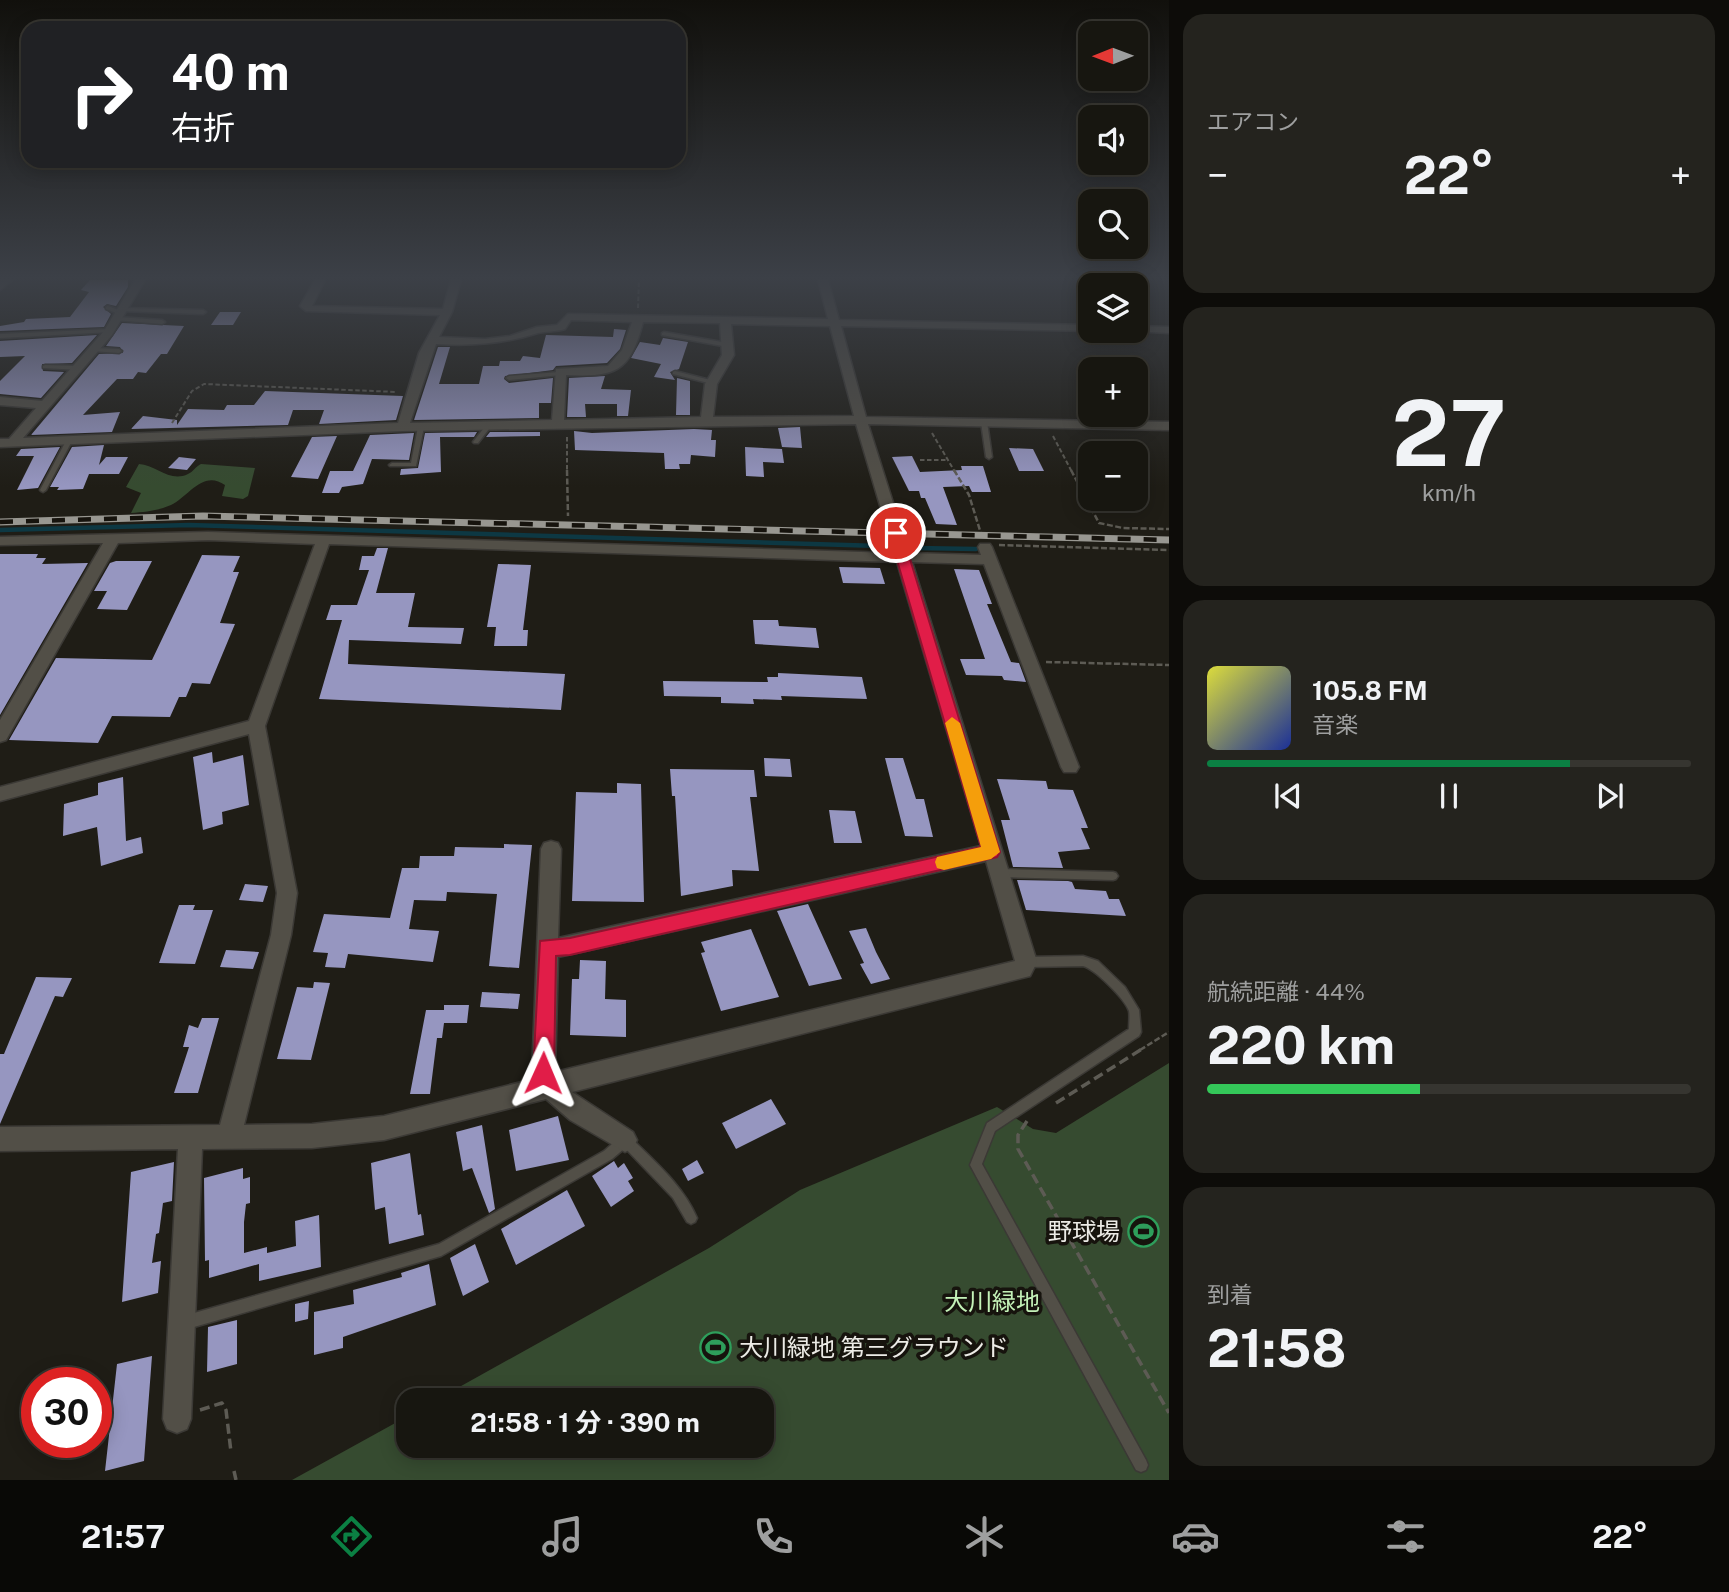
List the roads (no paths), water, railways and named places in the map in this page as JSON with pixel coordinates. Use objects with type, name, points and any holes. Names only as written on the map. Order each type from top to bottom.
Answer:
[{"type":"street","points":[[403,427],[429,349]]},
{"type":"street","points":[[562,424],[560,371],[609,371],[616,366],[626,349]]},
{"type":"street","points":[[707,421],[706,399],[712,382],[728,355],[728,349]]},
{"type":"street","points":[[0,1139],[312,1136],[354,1133],[1013,974],[1022,969],[1026,962],[842,349]]},
{"type":"street","points":[[7,443],[46,405],[94,350]]},
{"type":"street","points":[[0,401],[46,405]]},
{"type":"street","points":[[7,443],[403,427],[707,421],[862,420],[1169,426]]},
{"type":"street","points":[[0,541],[194,536],[903,558],[987,554],[1070,767]]},
{"type":"street","points":[[0,735],[113,538]]},
{"type":"street","points":[[229,1135],[281,935],[287,894],[256,726],[324,539]]},
{"type":"street","points":[[0,794],[256,726]]},
{"type":"street","points":[[551,849],[543,1073],[549,1087],[559,1097],[625,1140]]},
{"type":"street","points":[[547,947],[570,947],[991,852]]},
{"type":"street","points":[[177,1419],[191,1136]]},
{"type":"lane","points":[[94,350],[118,352]]},
{"type":"lane","points":[[45,368],[80,368]]},
{"type":"lane","points":[[675,373],[712,382]]},
{"type":"lane","points":[[509,378],[559,374]]},
{"type":"lane","points":[[984,422],[989,457]]},
{"type":"lane","points":[[475,442],[489,425]]},
{"type":"lane","points":[[392,465],[415,465],[421,427]]},
{"type":"lane","points":[[43,490],[71,439]]},
{"type":"lane","points":[[999,873],[1113,876]]},
{"type":"lane","points":[[1026,962],[1083,961],[1094,964],[1104,972],[1134,1010],[1135,1032],[992,1128],[976,1165],[1141,1465]]},
{"type":"lane","points":[[183,1323],[441,1250],[608,1155],[625,1140],[677,1194],[691,1219]]},
{"type":"waterway","points":[[0,530],[189,525],[880,546]]},
{"type":"waterway","points":[[915,548],[976,549]]},
{"type":"railway","points":[[0,522],[203,516],[1169,540]]},
{"type":"place","name":"野球場","points":[[1143,1231]]},
{"type":"place","name":"大川緑地 第三グラウンド","points":[[716,1347]]},
{"type":"park label","name":"大川緑地","points":[[992,1301]]}]
